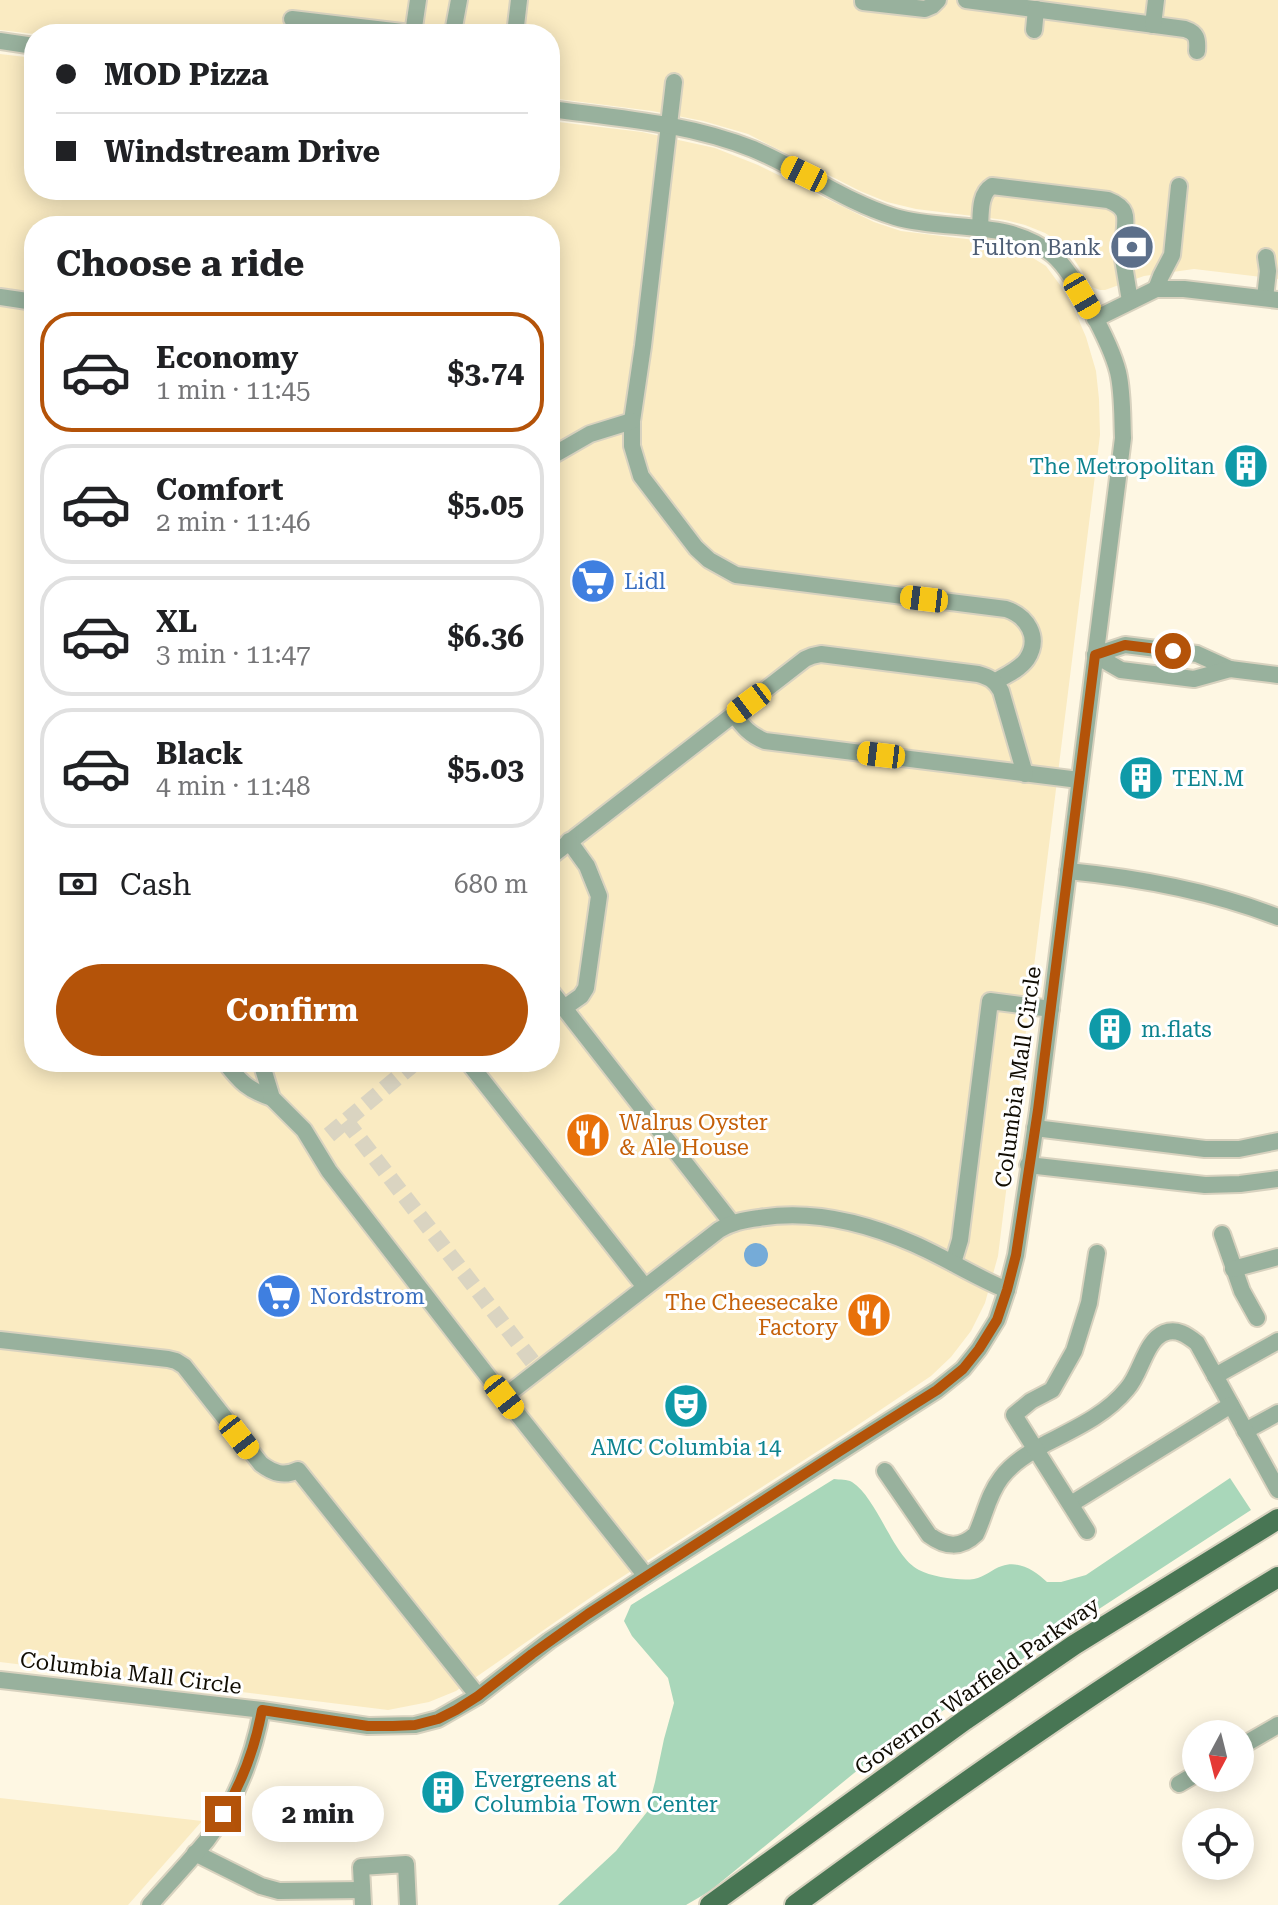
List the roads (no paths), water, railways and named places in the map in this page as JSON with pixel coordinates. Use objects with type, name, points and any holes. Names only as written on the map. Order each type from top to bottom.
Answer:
[{"type":"main road","name":"Governor Warfield Parkway","points":[[710,1905],[1074,1645],[1278,1519]]},
{"type":"main road","points":[[795,1905],[1097,1691],[1278,1577]]},
{"type":"street","points":[[416,24],[418,0]]},
{"type":"street","points":[[455,24],[459,0]]},
{"type":"street","points":[[516,24],[519,0]]},
{"type":"street","points":[[863,0],[925,9],[938,0]]},
{"type":"street","points":[[966,0],[1185,29],[1194,32],[1197,51]]},
{"type":"street","points":[[1153,25],[1156,0]]},
{"type":"street","points":[[1034,30],[1036,9]]},
{"type":"street","points":[[292,19],[333,24]]},
{"type":"street","points":[[0,41],[24,45]]},
{"type":"street","points":[[674,82],[632,421],[632,446],[641,476],[696,548],[709,560],[736,575],[1015,612],[1023,618],[1033,636],[1031,647],[1027,659],[1016,670],[996,681]]},
{"type":"street","name":"Columbia Mall Circle","points":[[0,1680],[262,1710],[368,1726],[415,1725],[438,1719],[478,1696],[549,1641],[646,1576],[937,1390],[963,1369],[997,1320],[1016,1255],[1035,1128],[1123,438],[1118,372],[1108,344],[1068,273],[1054,256],[1034,243],[980,228],[898,218],[872,209],[754,149],[713,135],[669,125],[560,110]]},
{"type":"street","points":[[980,228],[984,194],[992,186],[1108,200],[1119,205],[1124,212],[1123,245],[1130,301]]},
{"type":"street","points":[[1156,289],[1172,255],[1179,186]]},
{"type":"street","points":[[1095,319],[1156,289],[1184,289],[1272,299],[1266,257]]},
{"type":"street","points":[[0,297],[24,301]]},
{"type":"street","points":[[560,451],[590,434],[632,421]]},
{"type":"street","points":[[1095,655],[1125,645],[1197,654],[1230,669],[1278,675]]},
{"type":"street","points":[[560,849],[805,659],[821,654],[978,674],[996,681],[1025,774]]},
{"type":"street","points":[[1095,655],[1121,670],[1194,679],[1230,669]]},
{"type":"street","points":[[734,714],[745,729],[765,741],[1079,780]]},
{"type":"street","points":[[564,1008],[581,996],[586,988],[599,896],[587,866],[569,841]]},
{"type":"street","points":[[1068,871],[1180,887],[1244,904],[1278,917]]},
{"type":"street","points":[[953,1263],[960,1240],[990,1001],[1051,1009]]},
{"type":"street","points":[[560,1003],[731,1222]]},
{"type":"street","points":[[232,1072],[254,1092],[272,1098],[304,1130],[329,1171],[646,1576]]},
{"type":"street","points":[[264,1072],[272,1098]]},
{"type":"street","points":[[476,1072],[645,1287]]},
{"type":"street","points":[[1035,1128],[1205,1149],[1239,1149],[1278,1141]]},
{"type":"street","points":[[314,1147],[329,1135]]},
{"type":"street","points":[[1028,1165],[1205,1185],[1278,1179]]},
{"type":"street","points":[[504,1397],[731,1222],[779,1214],[845,1221],[915,1244],[1007,1290]]},
{"type":"street","points":[[1222,1234],[1242,1291],[1257,1318]]},
{"type":"street","points":[[1087,1531],[1014,1415],[1052,1390],[1074,1351],[1089,1303],[1097,1253]]},
{"type":"street","points":[[1233,1269],[1278,1257]]},
{"type":"street","points":[[885,1471],[937,1542],[958,1545],[971,1539],[1003,1475],[1016,1462],[1113,1404],[1136,1378],[1155,1338],[1178,1332],[1188,1335],[1197,1343],[1278,1490]]},
{"type":"street","points":[[0,1340],[168,1359],[184,1366],[261,1464],[279,1474],[298,1470],[478,1696]]},
{"type":"street","points":[[1215,1376],[1278,1341]]},
{"type":"street","points":[[1071,1504],[1231,1405]]},
{"type":"street","points":[[1245,1431],[1278,1413]]},
{"type":"street","points":[[150,1905],[209,1836],[234,1796],[251,1758],[262,1710]]},
{"type":"street","points":[[1254,1739],[1278,1725]]},
{"type":"street","points":[[195,1853],[261,1886],[279,1891],[363,1898],[361,1867],[406,1864],[408,1905]]},
{"type":"water","points":[[756,1243],[764,1247],[768,1255],[764,1263],[756,1267],[748,1263],[744,1255],[748,1247]]},
{"type":"tunnel","points":[[329,1135],[404,1072]]},
{"type":"tunnel","points":[[346,1121],[539,1370]]},
{"type":"place","name":"Fulton Bank","points":[[1132,247]]},
{"type":"place","name":"The Metropolitan","points":[[1246,466]]},
{"type":"place","name":"Lidl","points":[[593,581]]},
{"type":"place","name":"TEN.M","points":[[1141,778]]},
{"type":"place","name":"m.flats","points":[[1110,1029]]},
{"type":"place","name":"Walrus Oyster & Ale House","points":[[588,1135]]},
{"type":"place","name":"Nordstrom","points":[[279,1296]]},
{"type":"place","name":"The Cheesecake Factory","points":[[869,1315]]},
{"type":"place","name":"AMC Columbia 14","points":[[686,1406]]},
{"type":"place","name":"Evergreens at Columbia Town Center","points":[[443,1792]]}]
